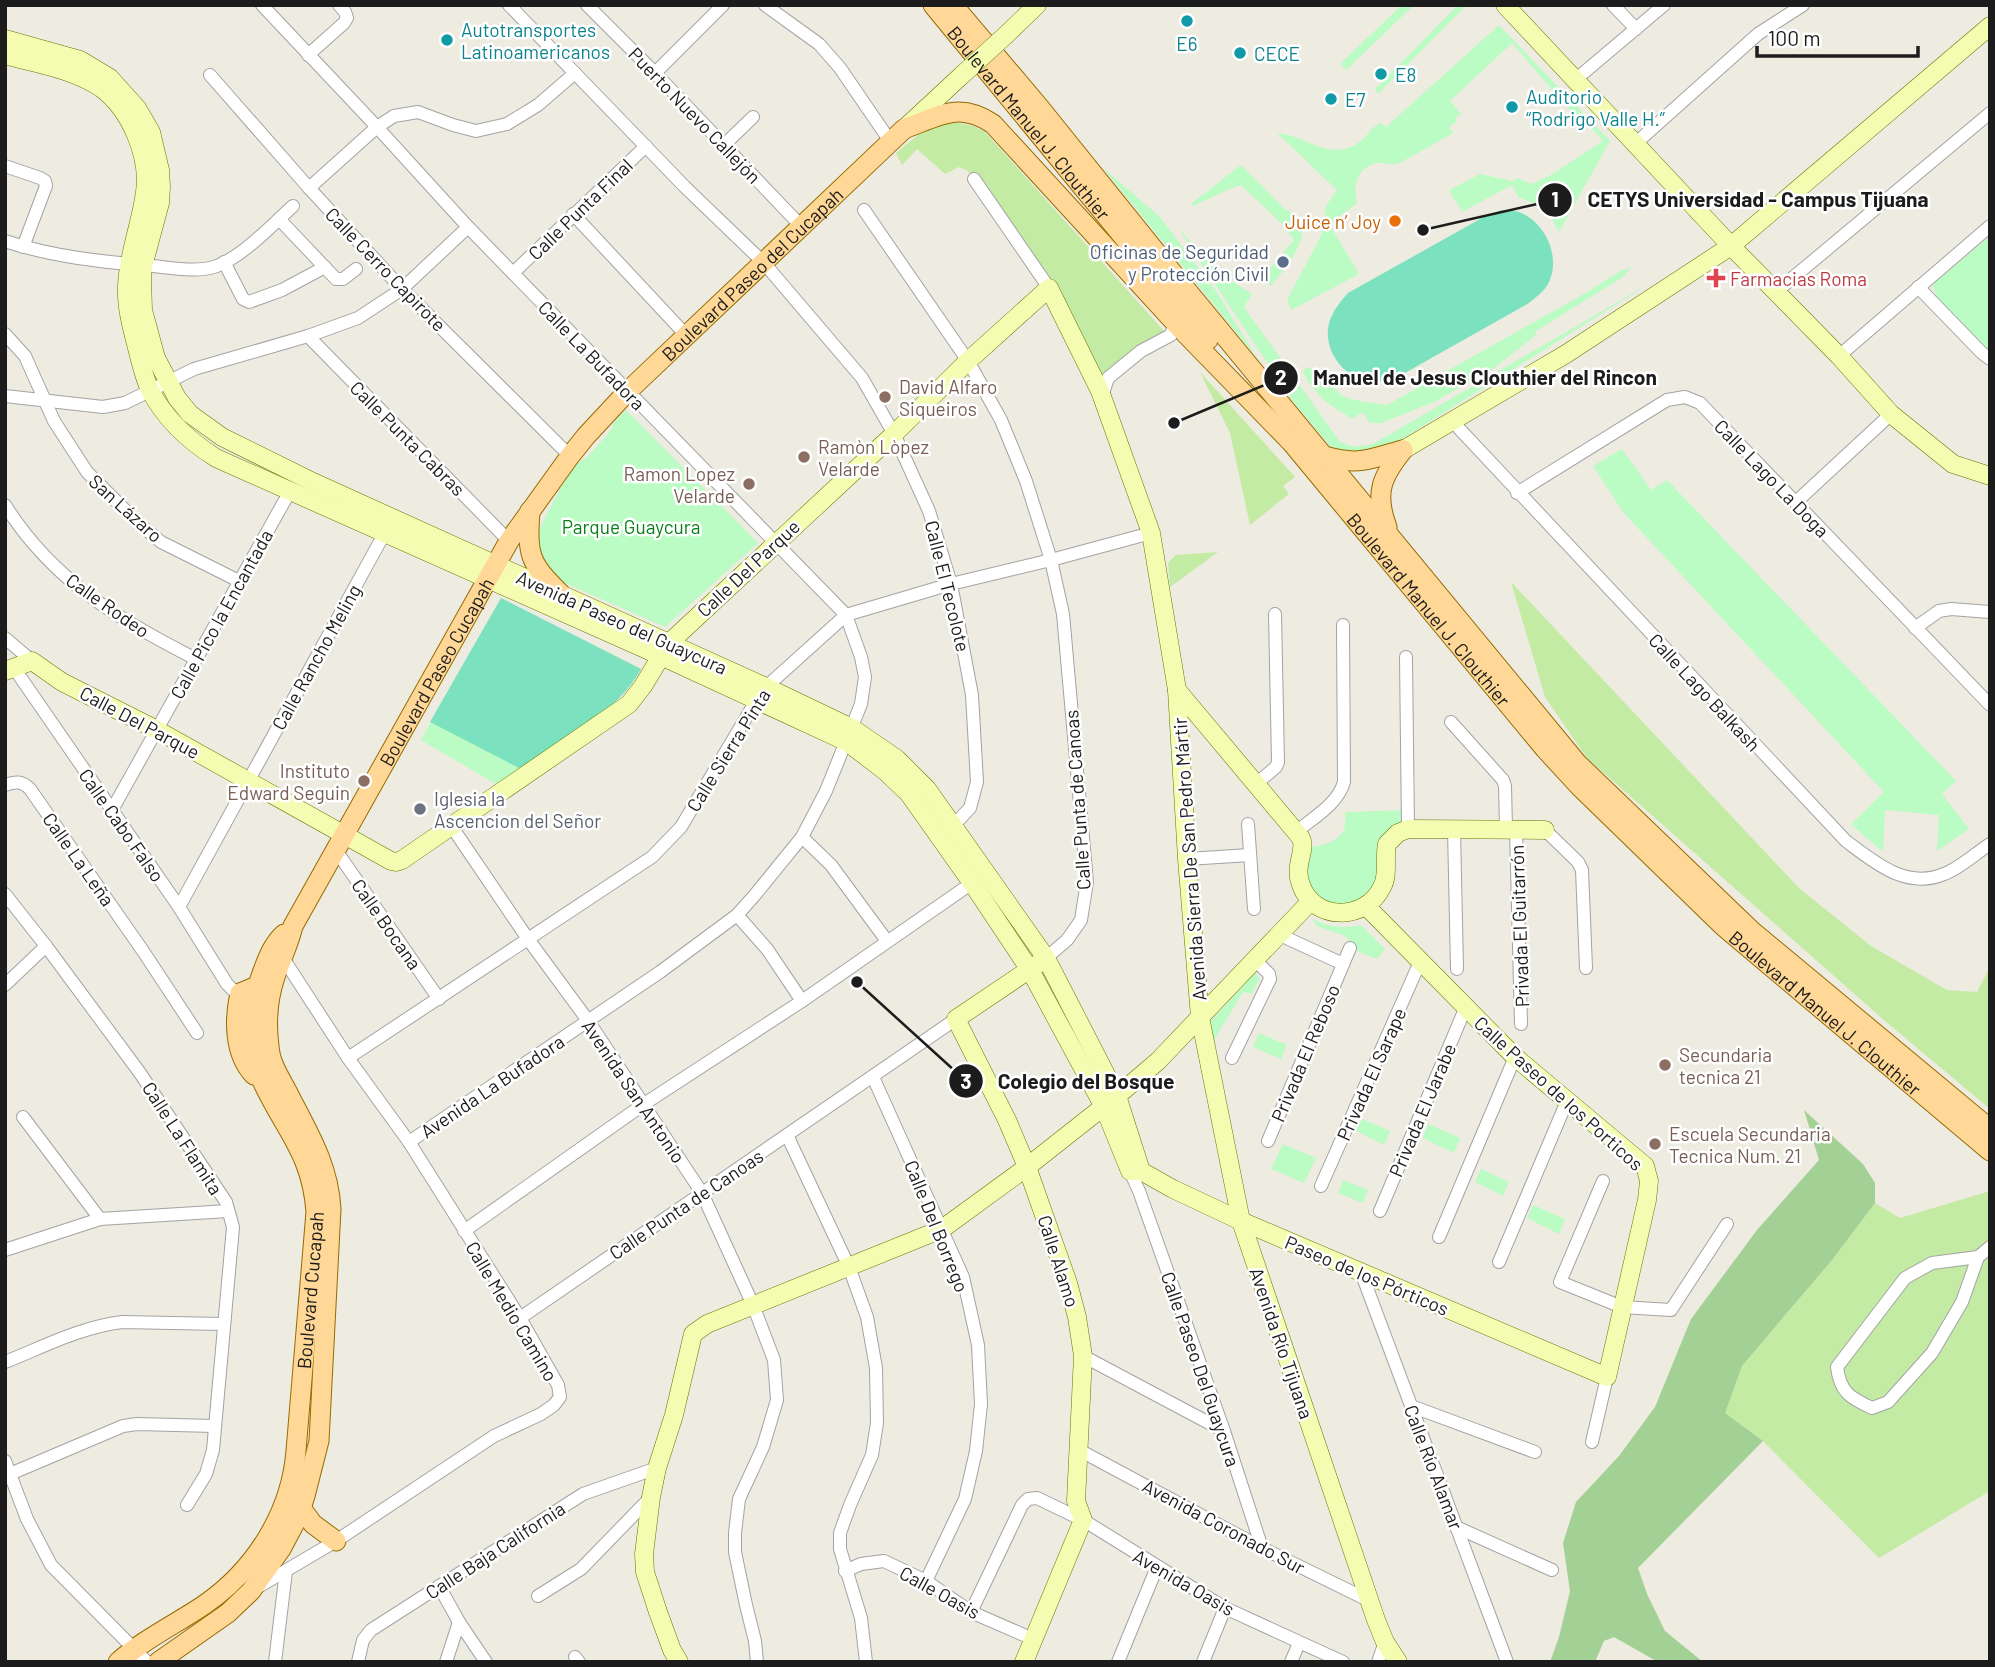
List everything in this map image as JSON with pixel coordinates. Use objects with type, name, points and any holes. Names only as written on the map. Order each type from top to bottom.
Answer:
[{"type":"main road","name":"Boulevard Manuel J. Clouthier","points":[[933,5],[1290,441],[1545,749],[1580,787],[1723,926],[1990,1151]]},
{"type":"main road","name":"Boulevard Manuel J. Clouthier","points":[[953,5],[1577,763],[1752,931],[1990,1129]]},
{"type":"main road","points":[[897,135],[937,117],[962,111],[976,114],[993,124],[1175,322],[1290,441]]},
{"type":"main road","name":"Boulevard Paseo del Cucapah","points":[[492,572],[530,510],[586,436],[627,392],[897,135]]},
{"type":"main road","points":[[1324,456],[1346,462],[1360,462],[1403,450]]},
{"type":"main road","points":[[1392,537],[1382,512],[1380,486],[1390,466],[1403,450]]},
{"type":"main road","points":[[530,510],[532,560],[561,594]]},
{"type":"main road","name":"Boulevard Paseo Cucapah","points":[[293,926],[492,572]]},
{"type":"main road","name":"Boulevard Cucapah","points":[[158,1662],[228,1613],[251,1591],[282,1549],[301,1508],[319,1441],[331,1194],[317,1149],[273,1065],[269,1048],[268,1016],[274,979],[289,944],[293,926]]},
{"type":"main road","name":"Boulevard Cucapah","points":[[118,1662],[140,1655],[234,1581],[268,1536],[285,1503],[293,1475],[316,1212],[315,1195],[302,1153],[264,1086],[242,988],[293,926]]},
{"type":"main road","points":[[296,1451],[319,1441],[300,1413]]},
{"type":"main road","points":[[301,1508],[313,1524],[336,1541]]},
{"type":"street","name":"Calle La Bufadora","points":[[262,5],[468,228],[846,615],[865,677],[862,704],[849,735]]},
{"type":"street","points":[[308,55],[344,23],[347,18],[340,5]]},
{"type":"street","name":"Calle El Tecolote","points":[[509,5],[764,263],[862,378],[894,434],[929,511],[951,584],[972,695],[977,782],[970,808],[955,826],[939,837]]},
{"type":"street","name":"Puerto Nuevo Callejón","points":[[587,5],[801,226]]},
{"type":"street","points":[[655,73],[723,5]]},
{"type":"street","points":[[765,5],[819,44],[897,135]]},
{"type":"street","name":"Boulevard Paseo del Cucapah","points":[[897,135],[1037,5]]},
{"type":"street","points":[[1505,5],[1891,414],[1953,464],[1990,476]]},
{"type":"street","points":[[1613,5],[1636,29]]},
{"type":"street","points":[[1575,80],[1664,5]]},
{"type":"street","points":[[1635,144],[1758,34],[1803,5]]},
{"type":"street","points":[[1403,450],[1566,354],[1731,246],[1990,26]]},
{"type":"street","name":"Avenida Paseo del Guaycura","points":[[5,39],[80,61],[110,78],[137,108],[151,132],[160,170],[160,203],[126,289],[131,328],[151,391],[179,429],[216,458],[290,491],[389,526],[665,649],[897,759],[927,789],[955,826],[1046,958],[1110,1102],[1136,1171]]},
{"type":"street","name":"Avenida Paseo del Guaycura","points":[[5,55],[80,76],[102,89],[127,117],[140,145],[146,189],[136,265],[142,279],[145,319],[156,358],[167,382],[190,414],[222,437],[313,482],[389,526]]},
{"type":"street","points":[[309,188],[377,127],[394,116],[418,112],[476,131],[507,124],[538,105],[575,73]]},
{"type":"street","name":"Calle Cerro Capirote","points":[[210,75],[402,289],[570,456]]},
{"type":"street","points":[[1777,291],[1990,113]]},
{"type":"street","points":[[724,145],[754,117]]},
{"type":"street","name":"Calle Punta Final","points":[[513,273],[646,146]]},
{"type":"street","points":[[5,166],[45,181],[46,186],[23,247]]},
{"type":"street","name":"Avenida Sierra De San Pedro Mártir","points":[[679,1662],[657,1612],[645,1572],[644,1554],[657,1468],[674,1415],[693,1334],[707,1324],[942,1228],[1027,1167],[1110,1102],[1158,1061],[1200,1017],[1177,690],[1151,533],[1102,396],[1049,288],[974,179]]},
{"type":"street","points":[[5,240],[39,252],[194,270],[224,262],[250,245],[293,206]]},
{"type":"street","name":"Calle Punta de Canoas","points":[[520,1318],[1030,970],[1067,940],[1081,920],[1087,882],[1063,614],[1051,560],[1026,481],[1006,432],[968,361],[864,211]]},
{"type":"street","points":[[573,214],[686,335]]},
{"type":"street","points":[[279,219],[340,280],[356,269]]},
{"type":"street","points":[[1839,356],[1990,226]]},
{"type":"street","points":[[5,396],[103,407],[125,403],[194,369],[358,318],[402,289],[468,228]]},
{"type":"street","points":[[224,262],[243,299],[248,302],[282,290],[326,267]]},
{"type":"street","points":[[1918,287],[1982,354],[1990,359]]},
{"type":"street","name":"Calle Del Parque","points":[[5,638],[62,682],[249,780],[339,842],[396,862],[402,860],[629,704],[643,687],[665,649],[968,361],[1049,288]]},
{"type":"street","points":[[1102,396],[1108,378],[1141,351],[1171,335],[1175,322]]},
{"type":"street","name":"San Lázaro","points":[[5,334],[25,356],[54,421],[87,472],[161,542],[240,581]]},
{"type":"street","name":"Calle Punta Cabras","points":[[307,336],[509,541]]},
{"type":"street","name":"Calle Lago La Doga","points":[[1517,493],[1667,400],[1685,397],[1700,403],[1990,705]]},
{"type":"street","points":[[1796,502],[1891,414]]},
{"type":"street","name":"Calle Lago Balkash","points":[[1452,422],[1846,841],[1885,870],[1904,877],[1923,879],[1945,874],[1990,844]]},
{"type":"street","name":"Calle Pico la Encantada","points":[[112,810],[290,491]]},
{"type":"street","name":"Calle Rodeo","points":[[5,505],[34,544],[67,579],[90,598],[196,659]]},
{"type":"street","name":"Calle Rancho Meling","points":[[179,907],[389,526]]},
{"type":"street","name":"Calle Sierra Pinta","points":[[348,1058],[652,857],[681,827],[761,694],[846,615],[951,584],[1151,533]]},
{"type":"street","name":"Avenida Paseo del Guaycura","points":[[492,572],[561,594],[665,649]]},
{"type":"street","points":[[1915,628],[1939,611],[1951,609],[1990,612]]},
{"type":"street","points":[[1256,784],[1276,767],[1278,762],[1275,614]]},
{"type":"street","points":[[1296,832],[1333,802],[1342,788],[1343,625]]},
{"type":"street","points":[[1406,657],[1408,829]]},
{"type":"street","points":[[10,669],[33,661]]},
{"type":"street","name":"Calle Cabo Falso","points":[[10,669],[179,907],[242,988]]},
{"type":"street","points":[[1177,690],[1303,842],[1297,873],[1301,887],[1311,901],[1322,909],[1351,913],[1376,898],[1383,886],[1387,844],[1398,833],[1408,829],[1545,830],[1578,862],[1582,870],[1586,968]]},
{"type":"street","name":"Privada El Guitarrón","points":[[1451,722],[1503,780],[1505,786],[1511,829],[1521,1024]]},
{"type":"street","name":"Avenida Paseo del Guaycura","points":[[849,735],[908,794],[972,883],[1030,970],[1110,1102]]},
{"type":"street","name":"Avenida La Bufadora","points":[[409,1142],[589,1022],[737,915],[802,837],[826,791],[849,735]]},
{"type":"street","name":"Calle La Leña","points":[[5,785],[24,783],[30,789],[197,1033]]},
{"type":"street","points":[[1248,824],[1254,909]]},
{"type":"street","name":"Avenida San Antonio","points":[[452,827],[528,939],[589,1022],[702,1193],[753,1305],[774,1360],[777,1400],[764,1447],[739,1499],[735,1533],[735,1552],[755,1641],[757,1662]]},
{"type":"street","points":[[1454,829],[1457,969]]},
{"type":"street","points":[[802,837],[831,865],[887,942]]},
{"type":"street","name":"Calle Bocana","points":[[339,842],[439,999]]},
{"type":"street","points":[[1187,859],[1250,855]]},
{"type":"street","points":[[464,1231],[644,1104],[802,1001],[972,883]]},
{"type":"street","name":"Calle La Flamita","points":[[5,894],[140,1073],[226,1202],[233,1227],[214,1450],[206,1474],[187,1505]]},
{"type":"street","points":[[1200,1017],[1311,901]]},
{"type":"street","name":"Calle Paseo de los Porticos","points":[[1366,906],[1515,1057],[1639,1160],[1648,1173],[1647,1200],[1592,1442]]},
{"type":"street","points":[[737,915],[767,950],[802,1001]]},
{"type":"street","name":"Privada El Reboso","points":[[1280,934],[1343,964]]},
{"type":"street","points":[[5,985],[46,946]]},
{"type":"street","name":"Privada El Reboso","points":[[1268,1141],[1350,948]]},
{"type":"street","name":"Calle Medio Camino","points":[[251,1591],[336,1541],[494,1436],[541,1414],[560,1397],[558,1385],[520,1318],[409,1142],[348,1058],[283,958]]},
{"type":"street","points":[[1232,1058],[1269,978],[1269,974],[1255,960]]},
{"type":"street","name":"Privada El Sarape","points":[[1321,1186],[1420,962]]},
{"type":"street","name":"Privada El Jarabe","points":[[1380,1211],[1465,1009]]},
{"type":"street","name":"Avenida Río Tijuana","points":[[1200,1017],[1241,1221],[1385,1642]]},
{"type":"street","name":"Calle Alamo","points":[[956,1019],[1007,1120],[1027,1167],[1068,1283],[1077,1317],[1083,1356],[1076,1501],[1083,1520]]},
{"type":"street","points":[[1439,1237],[1515,1057]]},
{"type":"street","name":"Calle Del Borrego","points":[[873,1077],[963,1277],[978,1345],[981,1404],[976,1451],[965,1499],[926,1581]]},
{"type":"street","points":[[1499,1262],[1567,1101]]},
{"type":"street","points":[[23,1117],[100,1219]]},
{"type":"street","points":[[788,1135],[849,1267],[867,1317],[876,1368],[877,1423],[872,1455],[850,1506],[841,1534],[840,1549],[861,1618],[866,1662]]},
{"type":"street","name":"Paseo de los Pórticos","points":[[1136,1171],[1241,1221],[1607,1377]]},
{"type":"street","name":"Calle Paseo Del Guaycura","points":[[1136,1171],[1139,1191],[1262,1548]]},
{"type":"street","points":[[1603,1181],[1560,1282],[1622,1307],[1671,1310],[1727,1224]]},
{"type":"street","points":[[5,1250],[100,1219],[228,1212]]},
{"type":"street","points":[[1978,1257],[1932,1263],[1905,1278],[1837,1367],[1839,1382],[1852,1398],[1872,1408],[1888,1402],[1932,1353],[1962,1302],[1978,1257],[1990,1247]]},
{"type":"street","name":"Calle Río Alamar","points":[[1361,1272],[1507,1662]]},
{"type":"street","points":[[5,1362],[83,1330],[105,1324],[223,1324]]},
{"type":"street","points":[[1083,1356],[1223,1432]]},
{"type":"street","points":[[1411,1406],[1535,1452]]},
{"type":"street","points":[[140,1655],[51,1566],[27,1519],[7,1468],[123,1426],[214,1426]]},
{"type":"street","name":"Avenida Coronado Sur","points":[[1079,1450],[1262,1548],[1370,1601]]},
{"type":"street","name":"Calle Baja California","points":[[358,1662],[363,1640],[372,1630],[439,1586],[583,1494],[657,1468]]},
{"type":"street","points":[[538,1596],[581,1569],[651,1497]]},
{"type":"street","name":"Avenida Oasis","points":[[971,1612],[1022,1505],[1028,1499],[1037,1498],[1083,1520],[1225,1608],[1343,1662]]},
{"type":"street","points":[[1024,1662],[1083,1520]]},
{"type":"street","points":[[1456,1527],[1552,1570]]},
{"type":"street","name":"Calle Oasis","points":[[845,1571],[861,1564],[884,1561],[926,1581],[971,1612],[1033,1639]]},
{"type":"street","points":[[1118,1662],[1157,1567]]},
{"type":"street","points":[[275,1662],[286,1571]]},
{"type":"street","points":[[439,1586],[486,1662]]},
{"type":"street","points":[[1203,1662],[1225,1608]]},
{"type":"street","points":[[446,1662],[459,1622]]},
{"type":"street","points":[[1378,1662],[1385,1642]]},
{"type":"street","points":[[1385,1642],[1398,1662]]},
{"type":"street","points":[[1292,1662],[1299,1643]]},
{"type":"green space","points":[[1402,5],[1414,5],[1346,70],[1340,64]]},
{"type":"green space","points":[[1458,5],[1467,5],[1378,94],[1375,89]]},
{"type":"green space","points":[[1499,25],[1610,141],[1559,232],[1544,209],[1519,198],[1512,185],[1462,212],[1449,190],[1480,174],[1512,181],[1518,178],[1531,184],[1549,176],[1603,141],[1580,115],[1575,116],[1512,43],[1450,101],[1461,114],[1455,118],[1457,122],[1449,126],[1453,133],[1399,163],[1377,163],[1360,173],[1355,190],[1357,203],[1329,224],[1359,274],[1291,310],[1287,300],[1321,236],[1326,206],[1337,190],[1277,133],[1335,150],[1355,145],[1380,123],[1386,127]]},
{"type":"green space","points":[[955,122],[974,126],[985,132],[1164,331],[1112,365],[1103,380],[1052,284],[968,171],[959,167],[945,174],[917,149],[902,165],[896,153],[925,129],[935,124]]},
{"type":"green space","points":[[1241,165],[1285,209],[1296,216],[1301,225],[1302,235],[1298,246],[1271,286],[1261,279],[1294,240],[1284,226],[1241,185],[1193,206],[1191,204]]},
{"type":"green space","points":[[1103,168],[1160,217],[1216,291],[1257,358]]},
{"type":"green space","points":[[1502,210],[1517,211],[1528,217],[1548,241],[1552,251],[1552,272],[1543,291],[1529,303],[1396,378],[1366,381],[1350,374],[1337,362],[1330,346],[1328,331],[1333,313],[1348,293],[1489,214]]},
{"type":"green space","points":[[1178,228],[1221,274],[1252,294],[1244,307],[1340,442],[1355,447],[1373,444],[1654,281],[1375,456],[1334,451],[1291,399]]},
{"type":"green space","points":[[1990,236],[1990,351],[1936,297],[1933,284]]},
{"type":"green space","points":[[1631,267],[1623,277],[1536,331],[1535,336],[1494,368],[1434,402],[1381,423],[1370,423],[1362,412],[1353,419],[1336,409],[1318,394],[1302,371],[1309,367],[1344,397],[1387,405]]},
{"type":"green space","points":[[1200,372],[1295,477],[1283,486],[1289,494],[1250,525],[1230,433]]},
{"type":"green space","name":"Parque Guaycura","points":[[626,410],[758,543],[665,627],[558,580],[544,568],[537,539],[572,466],[586,458]]},
{"type":"green space","points":[[1622,449],[1651,490],[1667,480],[1956,781],[1942,794],[1969,829],[1937,851],[1939,815],[1885,810],[1883,852],[1851,824],[1884,792],[1623,512],[1593,466]]},
{"type":"green space","points":[[1218,552],[1170,587],[1168,563],[1176,555]]},
{"type":"green space","points":[[1511,582],[1799,888],[1871,946],[1947,990],[1977,992],[1990,967],[1990,1109],[1885,1021],[1587,758],[1545,697]]},
{"type":"green space","points":[[501,598],[641,669],[631,685],[603,713],[519,768],[430,722]]},
{"type":"green space","points":[[445,696],[543,753],[496,784],[421,740]]},
{"type":"green space","points":[[1408,810],[1376,898],[1322,909],[1298,861],[1303,848],[1337,838],[1345,827],[1345,812]]},
{"type":"green space","points":[[1312,919],[1336,926],[1361,925],[1385,949],[1377,959],[1359,952],[1345,936],[1317,926]]},
{"type":"green space","points":[[1255,973],[1260,979],[1251,994],[1243,992],[1209,1048],[1208,1024]]},
{"type":"green space","points":[[1259,1033],[1287,1045],[1281,1059],[1253,1047]]},
{"type":"green space","points":[[1804,1110],[1863,1164],[1875,1183],[1875,1203],[1832,1260],[1742,1366],[1725,1413],[1763,1441],[1638,1568],[1665,1631],[1703,1662],[1658,1662],[1614,1637],[1604,1641],[1595,1662],[1550,1662],[1570,1591],[1563,1543],[1576,1502],[1619,1456],[1655,1407],[1691,1319],[1757,1230],[1819,1160]]},
{"type":"green space","points":[[1362,1119],[1390,1131],[1384,1145],[1356,1131]]},
{"type":"green space","points":[[1428,1124],[1460,1138],[1454,1153],[1423,1138]]},
{"type":"green space","points":[[1283,1144],[1316,1158],[1304,1183],[1271,1169]]},
{"type":"green space","points":[[1481,1169],[1509,1182],[1503,1196],[1475,1182]]},
{"type":"green space","points":[[1343,1180],[1368,1190],[1363,1203],[1338,1193]]},
{"type":"green space","points":[[1990,1191],[1990,1491],[1879,1558],[1763,1441],[1724,1413],[1742,1366],[1832,1260],[1875,1203],[1900,1218]]},
{"type":"green space","points":[[1533,1205],[1565,1219],[1559,1234],[1527,1218]]},
{"type":"place","name":"E6","points":[[1187,21]]},
{"type":"place","name":"Autotransportes Latinoamericanos","points":[[447,40]]},
{"type":"place","name":"CECE","points":[[1240,53]]},
{"type":"place","name":"E8","points":[[1381,74]]},
{"type":"place","name":"E7","points":[[1331,99]]},
{"type":"place","name":"Auditorio “Rodrigo Valle H.”","points":[[1512,107]]},
{"type":"place","name":"Juice n’ Joy","points":[[1395,221]]},
{"type":"place","name":"CETYS Universidad - Campus Tijuana","points":[[1423,230]]},
{"type":"place","name":"Oficinas de Seguridad y Protección Civil","points":[[1283,262]]},
{"type":"place","name":"Farmacias Roma","points":[[1716,278]]},
{"type":"place","name":"David Alfaro Siqueiros","points":[[885,397]]},
{"type":"place","name":"Manuel de Jesus Clouthier del Rincon","points":[[1174,423]]},
{"type":"place","name":"Ramòn Lòpez Velarde","points":[[804,457]]},
{"type":"place","name":"Ramon Lopez Velarde","points":[[749,484]]},
{"type":"place","name":"Instituto Edward Seguin","points":[[364,781]]},
{"type":"place","name":"Iglesia la Ascencion del Señor","points":[[420,809]]},
{"type":"place","name":"Colegio del Bosque","points":[[857,982]]},
{"type":"place","name":"Secundaria tecnica 21","points":[[1665,1065]]},
{"type":"place","name":"Escuela Secundaria Tecnica Num. 21","points":[[1655,1144]]}]
